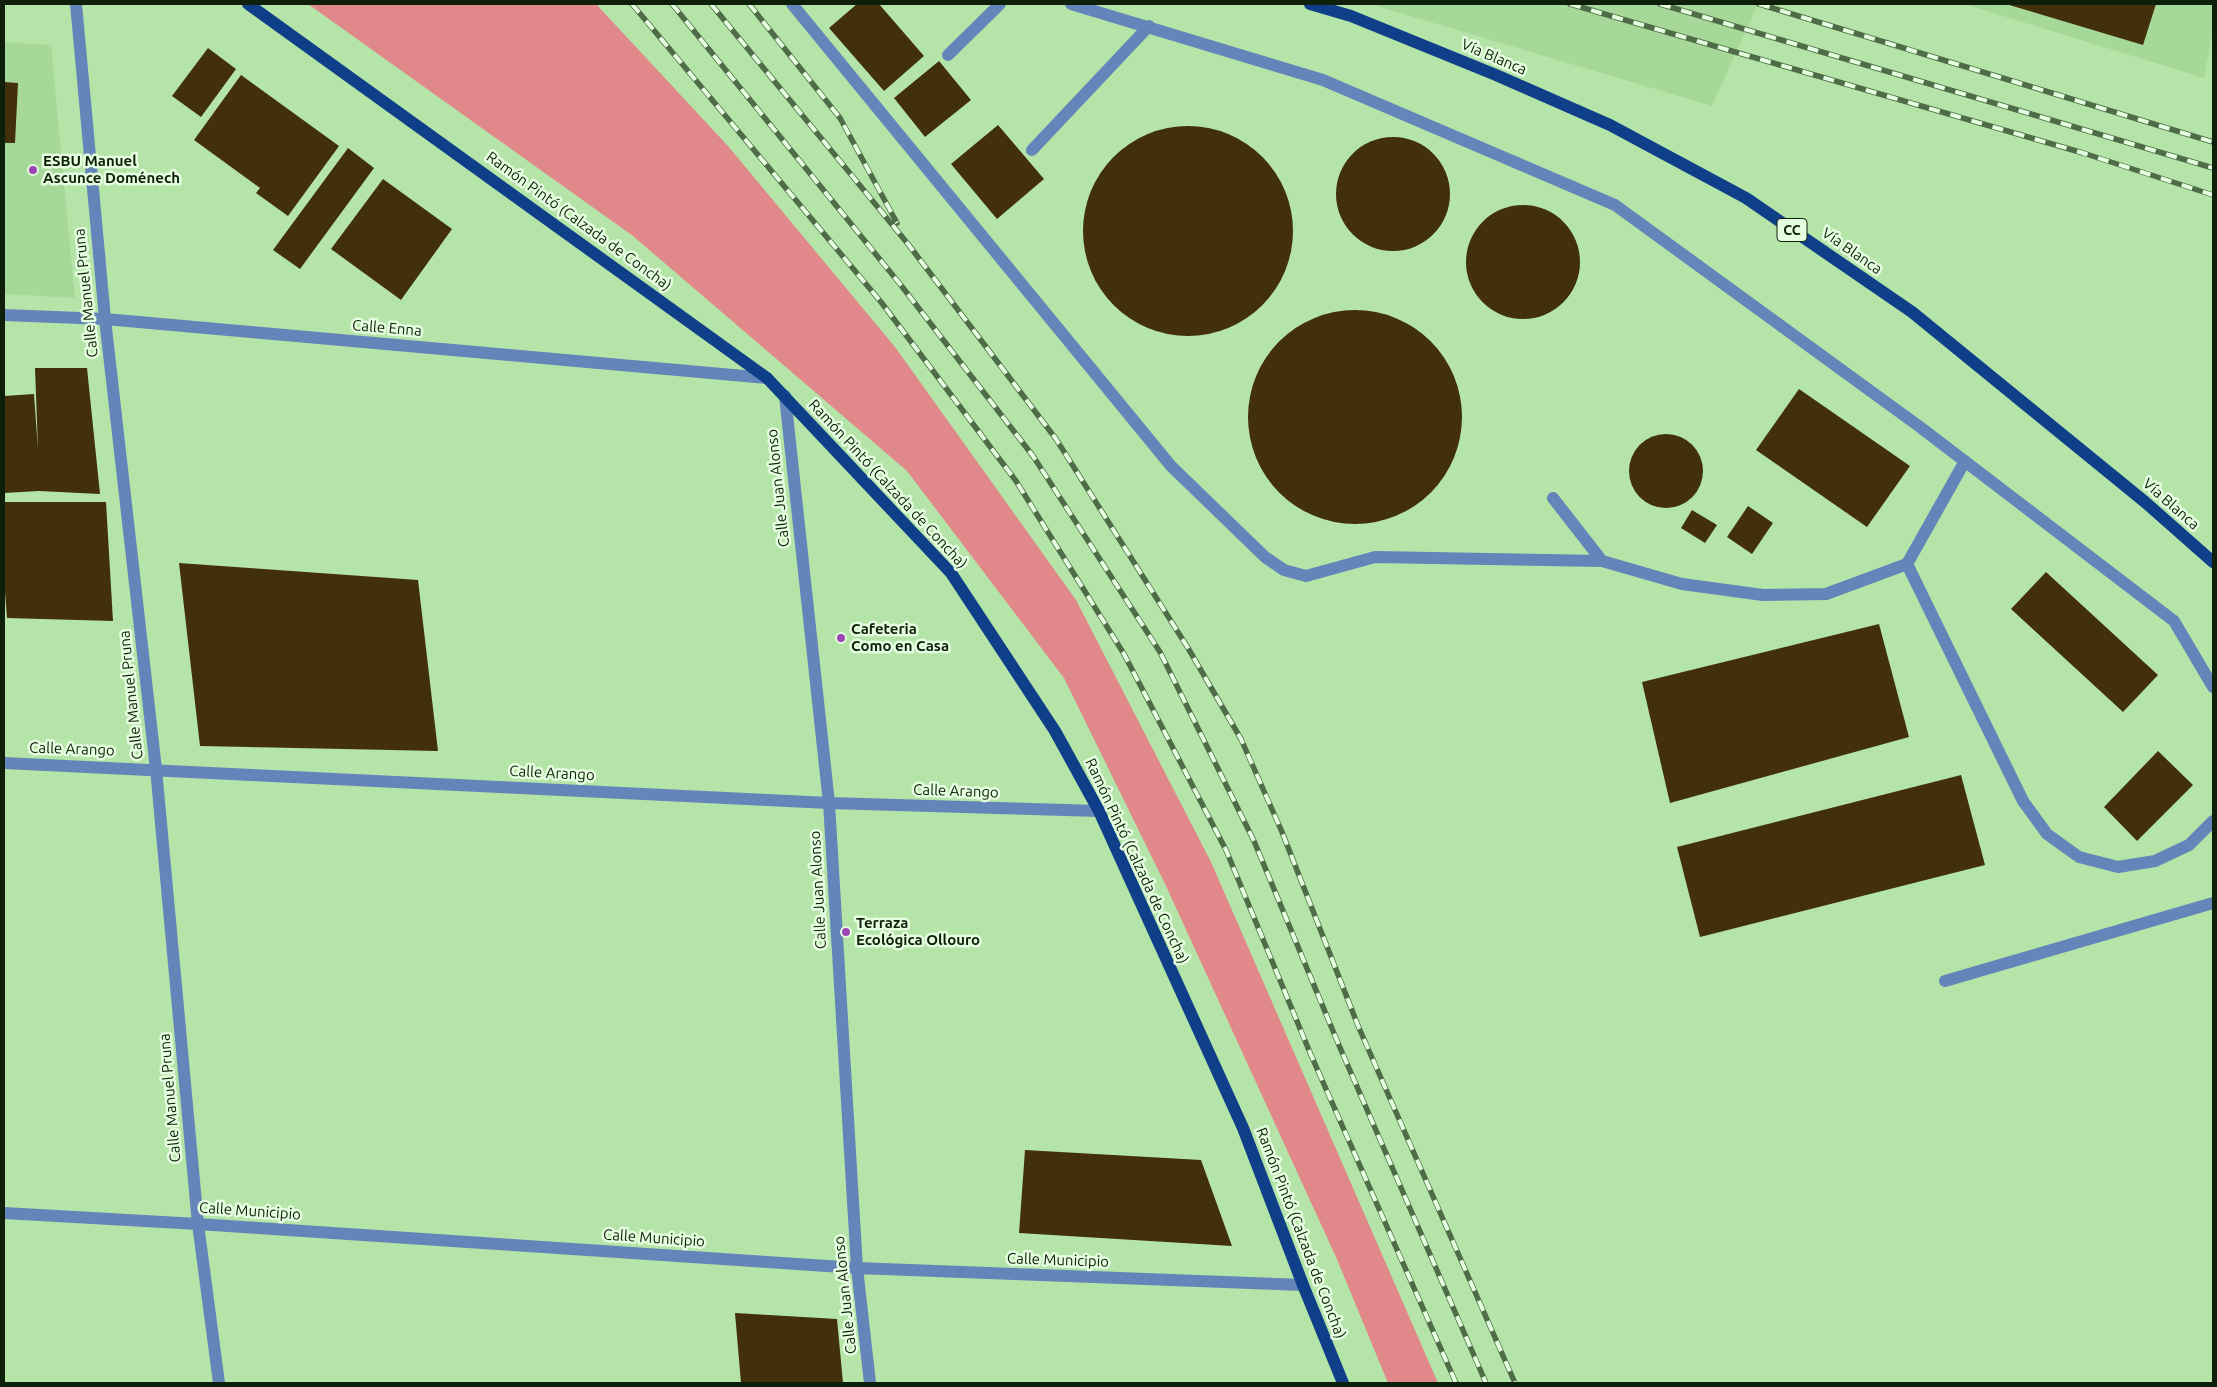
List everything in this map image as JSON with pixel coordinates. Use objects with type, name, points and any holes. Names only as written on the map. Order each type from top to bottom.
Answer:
[{"type":"main road","name":"Ramón Pintó (Calzada de Concha)","points":[[248,4],[767,378],[950,573],[1055,731],[1099,811],[1243,1128],[1343,1383]]},
{"type":"main road","name":"Vía Blanca","points":[[1310,4],[1351,16],[1496,75],[1610,125],[1746,198],[1912,312],[2145,502],[2212,561]]},
{"type":"street","name":"Calle Manuel Pruna","points":[[76,4],[104,319],[156,769],[198,1224],[219,1383]]},
{"type":"street","points":[[792,4],[1171,466],[1265,557],[1284,570],[1306,576],[1375,557],[1602,561],[1682,584],[1763,595],[1826,594],[1907,564],[1965,461]]},
{"type":"street","points":[[948,55],[1000,4]]},
{"type":"street","points":[[1071,4],[1323,80],[1614,205],[1920,426],[2174,621],[2213,687]]},
{"type":"street","points":[[1032,150],[1149,26]]},
{"type":"street","name":"Calle Enna","points":[[4,315],[104,319],[767,378]]},
{"type":"street","name":"Calle Juan Alonso","points":[[784,396],[829,803],[857,1268],[870,1383]]},
{"type":"street","points":[[1553,498],[1602,561]]},
{"type":"street","points":[[1907,564],[2023,801],[2047,834],[2079,857],[2118,867],[2155,861],[2189,845],[2213,821]]},
{"type":"street","name":"Calle Arango","points":[[4,762],[829,803],[1099,811]]},
{"type":"street","points":[[1945,981],[2213,903]]},
{"type":"street","name":"Calle Municipio","points":[[4,1213],[198,1224],[857,1268],[1303,1285]]},
{"type":"shaded area","points":[[308,4],[596,4],[728,146],[895,347],[1076,600],[1211,862],[1438,1383],[1388,1383],[1336,1257],[1166,886],[1064,678],[907,471],[633,236]]},
{"type":"shaded area","points":[[1370,4],[1758,4],[1712,106]]},
{"type":"shaded area","points":[[1964,4],[2213,4],[2213,31],[2204,78]]},
{"type":"shaded area","name":"ESBU Manuel Ascunce Doménech","points":[[4,42],[51,45],[75,298],[4,294]]},
{"type":"building","points":[[857,4],[879,4],[924,56],[884,91],[829,28]]},
{"type":"building","points":[[2006,4],[2156,4],[2143,45]]},
{"type":"building","points":[[208,48],[236,69],[201,117],[172,96]]},
{"type":"building","points":[[939,61],[971,100],[925,137],[894,98]]},
{"type":"building","points":[[241,75],[339,146],[288,216],[256,193],[260,188],[194,140]]},
{"type":"building","points":[[4,82],[18,83],[15,143],[4,143]]},
{"type":"building","points":[[998,125],[1044,179],[997,219],[951,164]]},
{"type":"building","points":[[1188,126],[1208,128],[1228,134],[1246,144],[1262,157],[1275,173],[1285,191],[1291,211],[1293,231],[1291,251],[1285,271],[1275,289],[1262,305],[1246,318],[1228,328],[1208,334],[1188,336],[1168,334],[1148,328],[1130,318],[1114,305],[1101,289],[1091,271],[1085,251],[1083,231],[1085,211],[1091,191],[1101,173],[1114,157],[1130,144],[1148,134],[1168,128]]},
{"type":"building","points":[[1393,137],[1415,141],[1433,154],[1446,172],[1450,194],[1446,216],[1433,234],[1415,247],[1393,251],[1371,247],[1353,234],[1340,216],[1336,194],[1340,172],[1353,154],[1371,141]]},
{"type":"building","points":[[348,148],[374,168],[300,269],[273,250]]},
{"type":"building","points":[[383,179],[452,229],[401,300],[331,249]]},
{"type":"building","points":[[1523,205],[1545,209],[1563,222],[1576,240],[1580,262],[1576,284],[1563,302],[1545,315],[1523,319],[1501,315],[1483,302],[1470,284],[1466,262],[1470,240],[1483,222],[1501,209]]},
{"type":"building","points":[[1355,310],[1376,312],[1396,318],[1414,328],[1431,341],[1444,358],[1454,376],[1460,396],[1462,417],[1460,438],[1454,458],[1444,476],[1431,493],[1414,506],[1396,516],[1376,522],[1355,524],[1334,522],[1314,516],[1296,506],[1279,493],[1266,476],[1256,458],[1250,438],[1248,417],[1250,396],[1256,376],[1266,358],[1279,341],[1296,328],[1314,318],[1334,312]]},
{"type":"building","points":[[35,368],[87,368],[100,494],[39,491],[4,493],[4,396],[34,394],[38,450]]},
{"type":"building","points":[[1799,389],[1910,466],[1867,527],[1756,450]]},
{"type":"building","points":[[1666,434],[1680,437],[1692,445],[1700,457],[1703,471],[1700,485],[1692,497],[1680,505],[1666,508],[1652,505],[1640,497],[1632,485],[1629,471],[1632,457],[1640,445],[1652,437]]},
{"type":"building","points":[[4,502],[106,502],[113,621],[7,618],[4,579]]},
{"type":"building","points":[[1748,506],[1773,523],[1752,554],[1727,537]]},
{"type":"building","points":[[1692,510],[1717,525],[1705,543],[1681,528]]},
{"type":"building","points":[[179,563],[418,580],[438,751],[200,746]]},
{"type":"building","points":[[2046,572],[2158,675],[2123,712],[2011,609]]},
{"type":"building","points":[[1879,624],[1909,737],[1670,803],[1642,682]]},
{"type":"building","points":[[2158,751],[2193,785],[2137,841],[2104,807]]},
{"type":"building","points":[[1961,775],[1985,865],[1700,937],[1677,847]]},
{"type":"building","points":[[1025,1150],[1201,1160],[1232,1246],[1019,1233]]},
{"type":"building","points":[[735,1313],[837,1319],[843,1383],[741,1383]]},
{"type":"railway","points":[[632,4],[881,302],[1016,481],[1124,654],[1226,850],[1311,1055],[1456,1383]]},
{"type":"railway","points":[[672,4],[900,284],[1033,456],[1160,652],[1254,841],[1338,1043],[1486,1383]]},
{"type":"railway","points":[[711,4],[908,244],[1056,439],[1188,648],[1241,739],[1282,832],[1359,1028],[1515,1383]]},
{"type":"railway","points":[[749,4],[840,118],[897,223]]},
{"type":"railway","points":[[1570,4],[2083,153],[2213,195]]},
{"type":"railway","points":[[1660,4],[2213,168]]},
{"type":"railway","points":[[1759,4],[2213,142]]},
{"type":"place","name":"ESBU Manuel Ascunce Doménech","points":[[33,170]]},
{"type":"place","name":"Cafeteria Como en Casa","points":[[841,638]]},
{"type":"place","name":"Terraza Ecológica Ollouro","points":[[846,932]]}]
